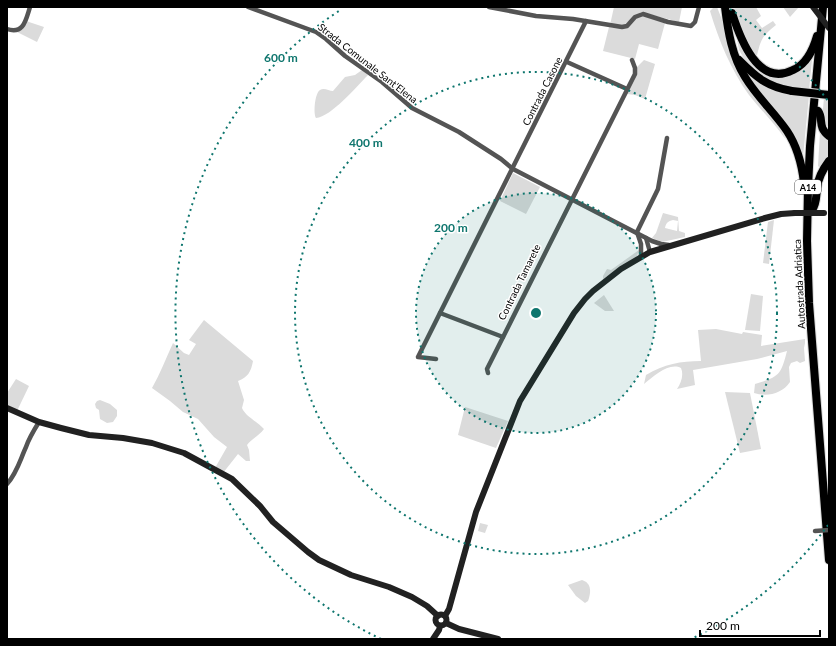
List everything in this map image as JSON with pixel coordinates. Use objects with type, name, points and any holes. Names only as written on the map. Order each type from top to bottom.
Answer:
[{"type":"highway","points":[[725,7],[734,54],[738,64],[746,79],[787,131],[796,150],[804,181],[804,235],[807,241]]},
{"type":"highway","points":[[732,10],[739,34],[751,56],[767,71],[780,74],[799,67],[809,55],[817,36],[820,7]]},
{"type":"highway","name":"Autostrada Adriatica","points":[[823,7],[810,146],[807,241],[809,303],[829,560]]},
{"type":"highway","name":"Autostrada Adriatica","points":[[829,7],[818,111],[812,210],[814,289],[829,493]]},
{"type":"highway","points":[[732,10],[733,36],[737,50],[744,65]]},
{"type":"highway","points":[[734,54],[756,77],[774,87],[792,91],[829,95]]},
{"type":"highway","points":[[818,111],[821,114],[822,128],[829,136]]},
{"type":"highway","points":[[812,210],[816,205],[817,188],[820,176],[829,161]]},
{"type":"main road","points":[[813,7],[829,28]]},
{"type":"main road","points":[[433,639],[447,619],[445,616],[449,609],[476,512],[520,401],[574,313],[585,299],[621,269],[650,252],[669,245],[780,214],[826,213]]},
{"type":"main road","points":[[7,408],[39,422],[89,435],[123,438],[152,443],[184,453],[232,479],[260,506],[273,522],[319,560],[351,576],[390,587],[427,606],[438,616],[445,616]]},
{"type":"main road","points":[[438,616],[436,620],[437,624],[443,624],[498,639]]},
{"type":"street","points":[[7,30],[16,31],[24,25],[30,7]]},
{"type":"street","name":"Strada Comunale Sant'Elena","points":[[248,7],[316,32],[345,56],[382,82],[412,108],[459,132],[501,159],[513,169],[646,238],[661,244],[669,245]]},
{"type":"street","points":[[489,7],[536,16],[586,21],[622,28],[627,26],[635,17],[643,14],[668,22],[691,26],[695,22],[699,7]]},
{"type":"street","name":"Contrada Casone","points":[[436,359],[418,357],[567,62],[586,21]]},
{"type":"street","name":"Contrada Tamarete","points":[[488,373],[486,369],[635,74],[635,68],[632,60]]},
{"type":"street","points":[[567,62],[627,89]]},
{"type":"street","points":[[641,257],[641,244],[637,232],[658,188],[667,138]]},
{"type":"street","points":[[646,238],[650,252]]},
{"type":"street","points":[[641,244],[650,252]]},
{"type":"street","points":[[440,313],[503,337]]},
{"type":"street","points":[[7,484],[17,470],[31,436],[39,422]]},
{"type":"street","points":[[815,531],[829,530]]},
{"type":"shaded area","points":[[614,7],[682,7],[679,22],[641,12],[624,25],[610,25]]},
{"type":"shaded area","points":[[714,7],[717,7],[724,25],[727,47],[734,64],[747,87],[780,128],[786,140],[749,95],[737,76],[726,55],[710,11]]},
{"type":"shaded area","points":[[734,7],[756,7],[761,16],[756,20],[762,28],[773,21],[776,25],[764,36],[756,59],[740,29]]},
{"type":"shaded area","points":[[783,7],[799,7],[790,17]]},
{"type":"shaded area","points":[[644,15],[665,23],[658,49],[639,44],[635,59],[603,51],[609,27],[618,28]]},
{"type":"shaded area","points":[[26,21],[44,27],[37,42],[17,32],[22,29]]},
{"type":"shaded area","points":[[737,40],[752,61],[785,76],[797,73],[812,60],[809,91],[769,82],[747,64],[739,50]]},
{"type":"shaded area","points":[[644,60],[655,64],[645,99],[627,94],[637,67]]},
{"type":"shaded area","points":[[362,70],[368,75],[336,107],[316,118],[315,103],[318,92],[322,89],[333,91],[345,77],[355,75]]},
{"type":"shaded area","points":[[746,71],[809,96],[803,157],[759,94]]},
{"type":"shaded area","points":[[824,98],[829,98],[829,127],[824,125],[822,119]]},
{"type":"shaded area","points":[[820,132],[829,138],[829,157],[820,168],[818,166]]},
{"type":"shaded area","points":[[513,173],[540,187],[526,214],[500,201]]},
{"type":"shaded area","points":[[663,213],[678,217],[679,231],[685,233],[685,237],[662,242],[652,238],[656,233]],"holes":[[[670,221],[678,221],[677,231],[665,228]]]},
{"type":"shaded area","points":[[774,220],[769,264],[763,263],[768,222]]},
{"type":"shaded area","points":[[639,250],[637,256],[603,279],[607,269],[611,270]]},
{"type":"shaded area","points":[[751,294],[763,296],[760,331],[745,330]]},
{"type":"shaded area","points":[[604,295],[614,311],[605,311],[594,303]]},
{"type":"shaded area","points":[[204,320],[253,361],[248,374],[238,381],[244,400],[242,408],[246,414],[264,429],[247,445],[250,461],[246,461],[238,454],[223,473],[215,468],[227,447],[214,437],[198,419],[183,412],[152,388],[173,343],[184,353],[189,355],[196,344],[189,340]]},
{"type":"shaded area","points":[[716,329],[742,334],[743,332],[762,335],[761,346],[805,339],[805,361],[800,363],[797,361],[791,363],[789,367],[790,382],[779,392],[774,394],[764,395],[754,393],[755,384],[778,374],[783,365],[787,351],[757,359],[693,370],[695,385],[677,389],[681,382],[682,373],[681,368],[676,367],[667,368],[644,384],[646,375],[659,368],[686,362],[701,361],[698,330]]},
{"type":"shaded area","points":[[16,379],[29,386],[17,411],[7,406],[7,393]]},
{"type":"shaded area","points":[[725,392],[750,393],[761,449],[740,453]]},
{"type":"shaded area","points":[[100,400],[110,404],[117,410],[117,416],[113,422],[107,423],[100,419],[99,410],[96,408],[95,404]]},
{"type":"shaded area","points":[[465,407],[508,421],[496,448],[458,435]]},
{"type":"shaded area","points":[[480,523],[488,525],[485,533],[478,531]]},
{"type":"shaded area","points":[[582,580],[588,583],[590,589],[588,601],[585,603],[576,596],[568,585]]}]
